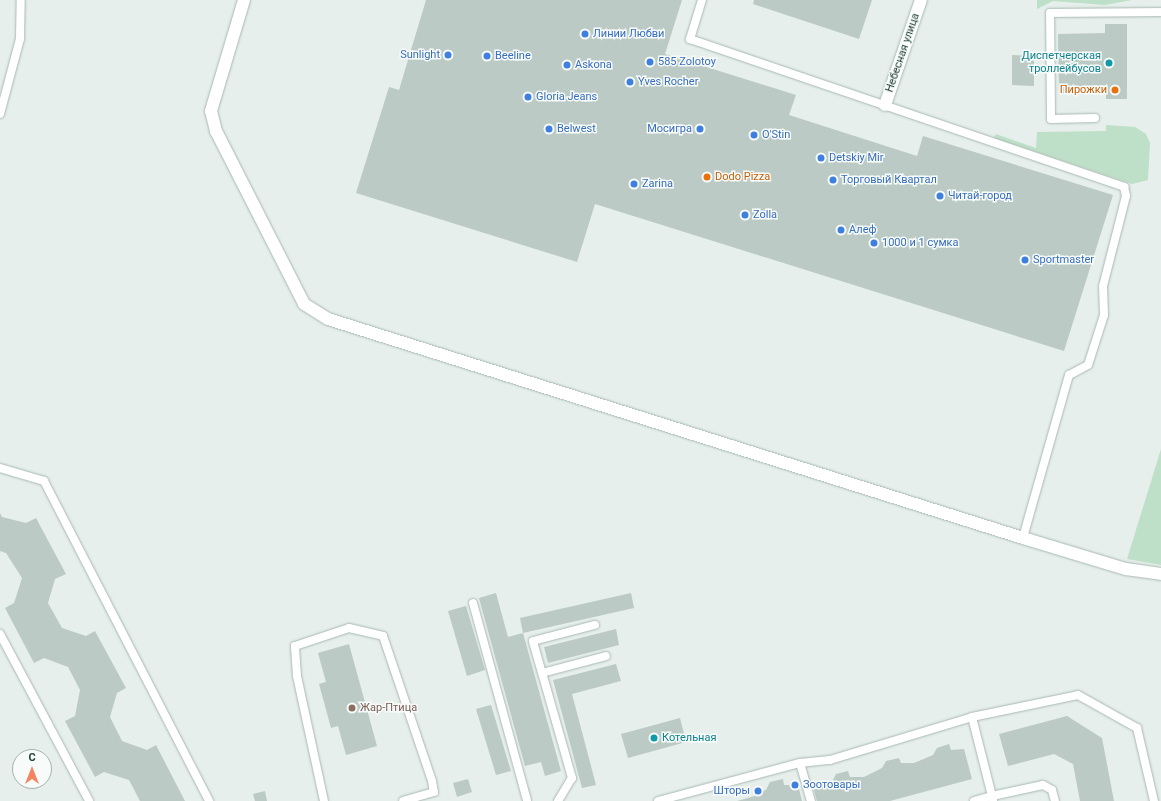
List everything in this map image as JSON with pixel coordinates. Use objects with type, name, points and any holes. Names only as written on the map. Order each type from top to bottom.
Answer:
[{"type":"street","points":[[244,0],[210,111],[216,131],[304,304],[328,320],[1023,538],[1126,568],[1161,574]]},
{"type":"street","name":"Небесная улица","points":[[885,105],[921,0]]},
{"type":"lane","points":[[0,114],[20,39],[21,0]]},
{"type":"lane","points":[[702,0],[690,39],[1124,187],[1126,196],[1103,286],[1104,315],[1088,365],[1069,375],[1023,538]]},
{"type":"lane","points":[[1095,118],[1051,119],[1050,13],[1161,12]]},
{"type":"lane","points":[[0,468],[44,481],[209,801]]},
{"type":"lane","points":[[473,603],[527,801]]},
{"type":"lane","points":[[558,801],[572,778],[533,642],[595,625]]},
{"type":"lane","points":[[324,801],[296,676],[295,646],[349,628],[383,636],[432,781],[434,792],[403,801]]},
{"type":"lane","points":[[0,634],[89,801]]},
{"type":"lane","points":[[542,673],[606,656]]},
{"type":"lane","points":[[658,801],[800,763],[830,760],[972,717],[1078,695],[1137,728],[1154,801]]},
{"type":"lane","points":[[972,717],[993,799]]},
{"type":"lane","points":[[800,763],[811,801]]},
{"type":"lane","points":[[974,801],[993,799],[1043,784],[1052,790],[1055,801]]},
{"type":"green space","points":[[1037,0],[1132,0],[1105,5],[1053,1],[1037,9]]},
{"type":"green space","points":[[1106,125],[1135,127],[1146,134],[1150,143],[1148,180],[1132,184],[994,138],[996,134],[1036,148],[1037,132],[1106,131]]},
{"type":"green space","points":[[1161,449],[1161,565],[1127,559]]},
{"type":"building","name":"Торговый Квартал","points":[[426,0],[682,0],[665,54],[796,95],[789,115],[917,156],[923,136],[1113,195],[1064,351],[595,204],[577,262],[356,193],[389,87],[399,90]]},
{"type":"building","points":[[754,0],[872,0],[859,39],[753,4]]},
{"type":"building","points":[[1105,24],[1127,24],[1127,99],[1106,99],[1106,93],[1059,93],[1058,34],[1105,33]]},
{"type":"building","points":[[1012,55],[1034,56],[1034,86],[1012,85]]},
{"type":"building","points":[[0,513],[2,517],[26,523],[36,518],[66,574],[55,579],[48,603],[62,628],[86,636],[95,631],[126,688],[117,693],[110,717],[122,741],[147,750],[156,745],[185,801],[140,801],[129,780],[104,772],[95,777],[65,721],[75,716],[80,690],[68,667],[44,658],[34,663],[5,608],[14,603],[22,578],[6,553],[0,551]]},
{"type":"building","points":[[496,593],[508,637],[523,633],[561,771],[545,776],[541,762],[525,766],[479,598]]},
{"type":"building","points":[[631,593],[634,608],[523,633],[520,618]]},
{"type":"building","points":[[466,606],[485,670],[467,676],[448,611]]},
{"type":"building","points":[[616,629],[619,645],[548,663],[544,647]]},
{"type":"building","points":[[349,644],[377,746],[346,755],[338,726],[331,728],[319,684],[326,682],[318,653]]},
{"type":"building","points":[[616,664],[621,681],[572,694],[596,785],[582,788],[553,680]]},
{"type":"building","points":[[491,705],[511,771],[496,775],[476,709]]},
{"type":"building","points":[[1067,716],[1102,738],[1114,801],[1080,801],[1073,764],[1054,754],[1008,766],[999,734]]},
{"type":"building","name":"Котельная","points":[[680,718],[686,742],[628,758],[621,734]]},
{"type":"building","points":[[949,744],[951,750],[964,749],[972,779],[890,801],[817,801],[814,790],[832,782],[836,774],[848,771],[850,777],[864,777],[882,768],[886,761],[899,758],[901,763],[914,763],[933,755],[937,748]]},
{"type":"building","points":[[468,779],[472,792],[457,797],[453,783]]},
{"type":"building","points":[[783,779],[784,785],[798,785],[802,801],[737,801],[755,796],[754,793],[766,790],[770,782]]},
{"type":"building","points":[[265,791],[267,801],[255,801],[253,794]]},
{"type":"place","name":"Линии Любви","points":[[585,34]]},
{"type":"place","name":"Sunlight","points":[[448,55]]},
{"type":"place","name":"Beeline","points":[[487,56]]},
{"type":"place","name":"585 Zolotoy","points":[[650,62]]},
{"type":"place","name":"Диспетчерская троллейбусов","points":[[1109,63]]},
{"type":"place","name":"Askona","points":[[567,65]]},
{"type":"place","name":"Yves Rocher","points":[[630,82]]},
{"type":"place","name":"Пирожки","points":[[1115,90]]},
{"type":"place","name":"Gloria Jeans","points":[[528,97]]},
{"type":"place","name":"Belwest","points":[[549,129]]},
{"type":"place","name":"Мосигра","points":[[700,129]]},
{"type":"place","name":"O'Stin","points":[[754,135]]},
{"type":"place","name":"Detskiy Mir","points":[[821,158]]},
{"type":"place","name":"Dodo Pizza","points":[[707,177]]},
{"type":"place","name":"Торговый Квартал","points":[[833,180]]},
{"type":"place","name":"Zarina","points":[[634,184]]},
{"type":"place","name":"Читай-город","points":[[940,196]]},
{"type":"place","name":"Zolla","points":[[745,215]]},
{"type":"place","name":"Алеф","points":[[841,230]]},
{"type":"place","name":"1000 и 1 сумка","points":[[874,243]]},
{"type":"place","name":"Sportmaster","points":[[1025,260]]},
{"type":"place","name":"Жар-Птица","points":[[352,708]]},
{"type":"place","name":"Котельная","points":[[654,738]]},
{"type":"place","name":"Зоотовары","points":[[795,785]]},
{"type":"place","name":"Шторы","points":[[758,791]]}]
